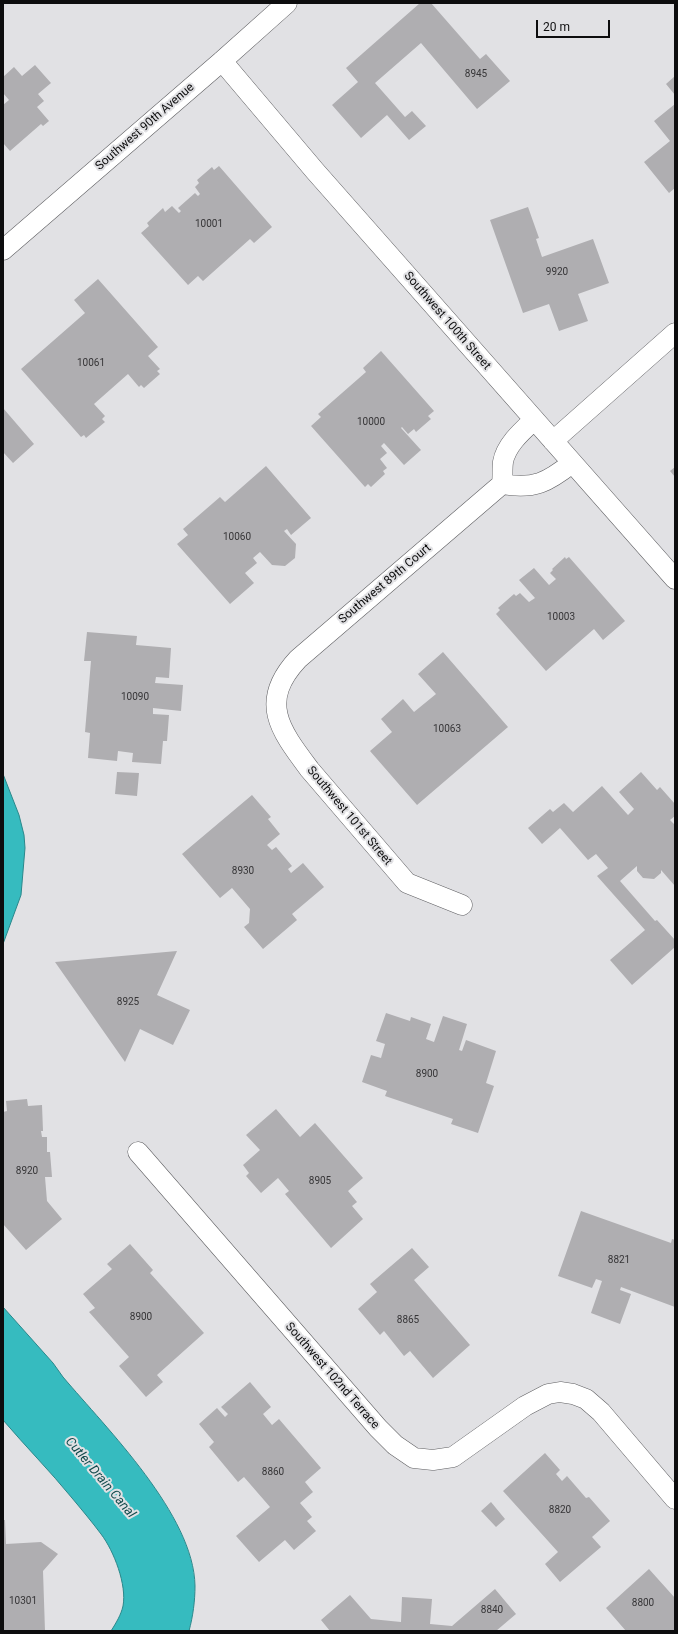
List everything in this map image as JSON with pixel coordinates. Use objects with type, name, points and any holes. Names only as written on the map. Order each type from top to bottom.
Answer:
[{"type":"street","name":"Southwest 90th Avenue","points":[[3,250],[287,3]]},
{"type":"street","name":"Southwest 100th Street","points":[[222,61],[321,177],[675,579]]},
{"type":"street","points":[[552,440],[675,333]]},
{"type":"street","points":[[534,420],[518,435],[511,446],[504,461],[502,484],[519,488],[533,485],[549,480],[572,463]]},
{"type":"street","name":"Southwest 89th Court","points":[[277,692],[284,676],[298,659],[502,484]]},
{"type":"street","name":"Southwest 101st Street","points":[[277,692],[276,702],[281,726],[295,751],[407,883],[462,905]]},
{"type":"street","name":"Southwest 102nd Terrace","points":[[138,1152],[378,1428],[395,1445],[414,1458],[433,1460],[453,1456],[525,1406],[542,1397],[548,1394],[560,1392],[574,1394],[586,1399],[600,1412],[675,1499]]},
{"type":"water","points":[[3,774],[19,815],[24,835],[25,848],[21,895],[3,944]]},
{"type":"water","name":"Cutler Drain Canal","points":[[3,1307],[53,1363],[63,1377],[124,1447],[164,1502],[180,1531],[191,1559],[195,1592],[193,1614],[189,1631],[111,1631],[121,1613],[124,1598],[118,1568],[106,1541],[55,1478],[3,1420]]},
{"type":"building","points":[[420,3],[431,3],[480,59],[486,54],[510,81],[477,109],[421,43],[375,83],[405,117],[412,111],[426,126],[409,140],[387,115],[361,138],[332,105],[358,82],[346,68]]},
{"type":"building","points":[[35,65],[51,83],[38,94],[44,101],[37,107],[49,121],[43,126],[41,124],[10,151],[3,143],[3,105],[9,100],[3,93],[3,77],[14,67],[22,76]]},
{"type":"building","points":[[675,76],[675,95],[666,84]]},
{"type":"building","points":[[675,104],[675,188],[669,193],[644,162],[670,141],[654,121]]},
{"type":"building","points":[[219,166],[272,227],[254,243],[250,239],[203,281],[198,276],[188,285],[141,233],[149,226],[147,223],[163,208],[165,212],[172,206],[179,213],[181,211],[178,208],[195,193],[198,196],[200,194],[195,187],[199,183],[197,180],[212,167],[214,170]]},
{"type":"building","points":[[528,207],[539,238],[536,239],[542,257],[593,239],[609,283],[578,294],[588,321],[559,331],[549,304],[523,313],[490,220]]},
{"type":"building","points":[[98,279],[158,347],[148,356],[160,369],[157,371],[160,374],[144,388],[141,385],[139,387],[128,374],[94,404],[105,416],[102,419],[105,422],[86,438],[84,435],[81,437],[21,369],[85,313],[74,300]]},
{"type":"building","points":[[381,351],[434,411],[428,416],[431,419],[416,432],[414,429],[408,434],[402,427],[401,428],[421,450],[404,465],[384,443],[381,446],[387,453],[380,459],[387,468],[383,471],[385,474],[371,487],[368,484],[365,487],[311,426],[321,417],[318,414],[366,372],[363,368]]},
{"type":"building","points":[[3,408],[34,444],[13,463],[3,452]]},
{"type":"building","points":[[266,466],[311,518],[291,535],[287,529],[284,531],[296,544],[295,558],[285,566],[272,565],[260,552],[253,558],[257,563],[245,573],[254,583],[230,604],[177,544],[188,535],[183,529],[220,497],[225,502]]},
{"type":"building","points":[[675,467],[675,477],[670,471]]},
{"type":"building","points":[[565,557],[566,559],[569,557],[625,621],[603,640],[594,629],[546,671],[496,614],[500,610],[498,608],[514,594],[516,596],[520,593],[529,602],[535,598],[519,580],[534,568],[549,585],[556,579],[550,573],[553,570],[552,569]]},
{"type":"building","points":[[87,632],[137,636],[136,645],[171,648],[169,678],[156,677],[155,683],[183,685],[181,711],[153,708],[153,714],[169,715],[167,741],[163,741],[161,764],[132,762],[133,753],[118,751],[117,761],[88,758],[90,733],[85,732],[91,661],[84,661]]},
{"type":"building","points":[[443,652],[508,727],[417,805],[370,751],[392,732],[381,719],[403,699],[414,712],[436,694],[418,674]]},
{"type":"building","points":[[117,772],[139,773],[137,796],[115,794]]},
{"type":"building","points":[[641,772],[657,790],[660,787],[675,804],[675,816],[670,820],[675,825],[675,886],[661,870],[661,873],[654,879],[643,878],[637,871],[637,866],[620,881],[655,921],[657,920],[675,940],[675,947],[632,985],[610,960],[645,930],[597,876],[608,868],[596,854],[588,860],[560,828],[542,844],[528,828],[550,809],[553,812],[564,803],[573,812],[602,786],[628,815],[634,809],[619,792]]},
{"type":"building","points":[[252,795],[271,817],[268,819],[280,834],[267,845],[272,850],[276,847],[292,866],[288,869],[291,873],[303,863],[324,887],[292,914],[297,920],[263,949],[244,927],[249,923],[250,909],[232,888],[220,898],[182,854]]},
{"type":"building","points":[[177,951],[157,995],[190,1010],[173,1045],[140,1029],[125,1062],[55,962]]},
{"type":"building","points":[[386,1013],[410,1021],[411,1017],[431,1024],[426,1039],[434,1042],[443,1016],[467,1024],[459,1050],[462,1051],[466,1040],[496,1051],[486,1083],[494,1086],[478,1133],[451,1124],[453,1119],[385,1096],[387,1091],[362,1082],[371,1055],[381,1058],[385,1044],[376,1041]]},
{"type":"building","points":[[27,1099],[28,1106],[42,1105],[43,1131],[41,1131],[42,1137],[47,1137],[47,1152],[50,1152],[52,1177],[45,1177],[47,1201],[62,1219],[26,1250],[3,1224],[3,1112],[7,1111],[6,1101]]},
{"type":"building","points":[[276,1109],[300,1137],[315,1123],[363,1178],[348,1191],[357,1202],[352,1206],[363,1219],[331,1248],[285,1194],[289,1191],[278,1178],[261,1193],[246,1176],[249,1173],[243,1165],[260,1150],[246,1135]]},
{"type":"building","points":[[581,1211],[671,1243],[672,1239],[675,1240],[675,1307],[621,1287],[620,1290],[631,1294],[620,1324],[591,1313],[602,1281],[596,1279],[592,1288],[558,1276]]},
{"type":"building","points":[[130,1244],[153,1270],[150,1273],[204,1333],[157,1375],[163,1382],[146,1397],[119,1366],[129,1357],[89,1312],[95,1308],[83,1294],[112,1269],[107,1264]]},
{"type":"building","points":[[412,1248],[429,1267],[414,1280],[470,1345],[433,1378],[410,1351],[404,1356],[384,1331],[380,1335],[358,1309],[377,1292],[370,1284]]},
{"type":"building","points":[[250,1382],[271,1407],[263,1414],[272,1425],[279,1419],[321,1468],[305,1482],[313,1492],[300,1503],[312,1517],[307,1521],[316,1531],[294,1550],[285,1540],[259,1562],[236,1536],[270,1507],[244,1477],[238,1482],[209,1447],[214,1442],[199,1424],[217,1408],[225,1417],[228,1414],[221,1407]]},
{"type":"building","points":[[545,1453],[560,1470],[556,1474],[562,1481],[567,1476],[586,1498],[589,1497],[610,1521],[592,1537],[601,1547],[560,1582],[545,1564],[558,1552],[503,1491]]},
{"type":"building","points":[[491,1502],[505,1519],[496,1527],[481,1511]]},
{"type":"building","points":[[3,1520],[5,1520],[6,1544],[41,1542],[58,1554],[43,1571],[45,1631],[3,1631]]},
{"type":"building","points":[[649,1569],[675,1598],[675,1631],[626,1631],[606,1608]]},
{"type":"building","points":[[495,1589],[516,1614],[496,1631],[330,1631],[321,1620],[350,1595],[371,1619],[401,1622],[402,1597],[432,1599],[430,1624],[452,1626]]}]
